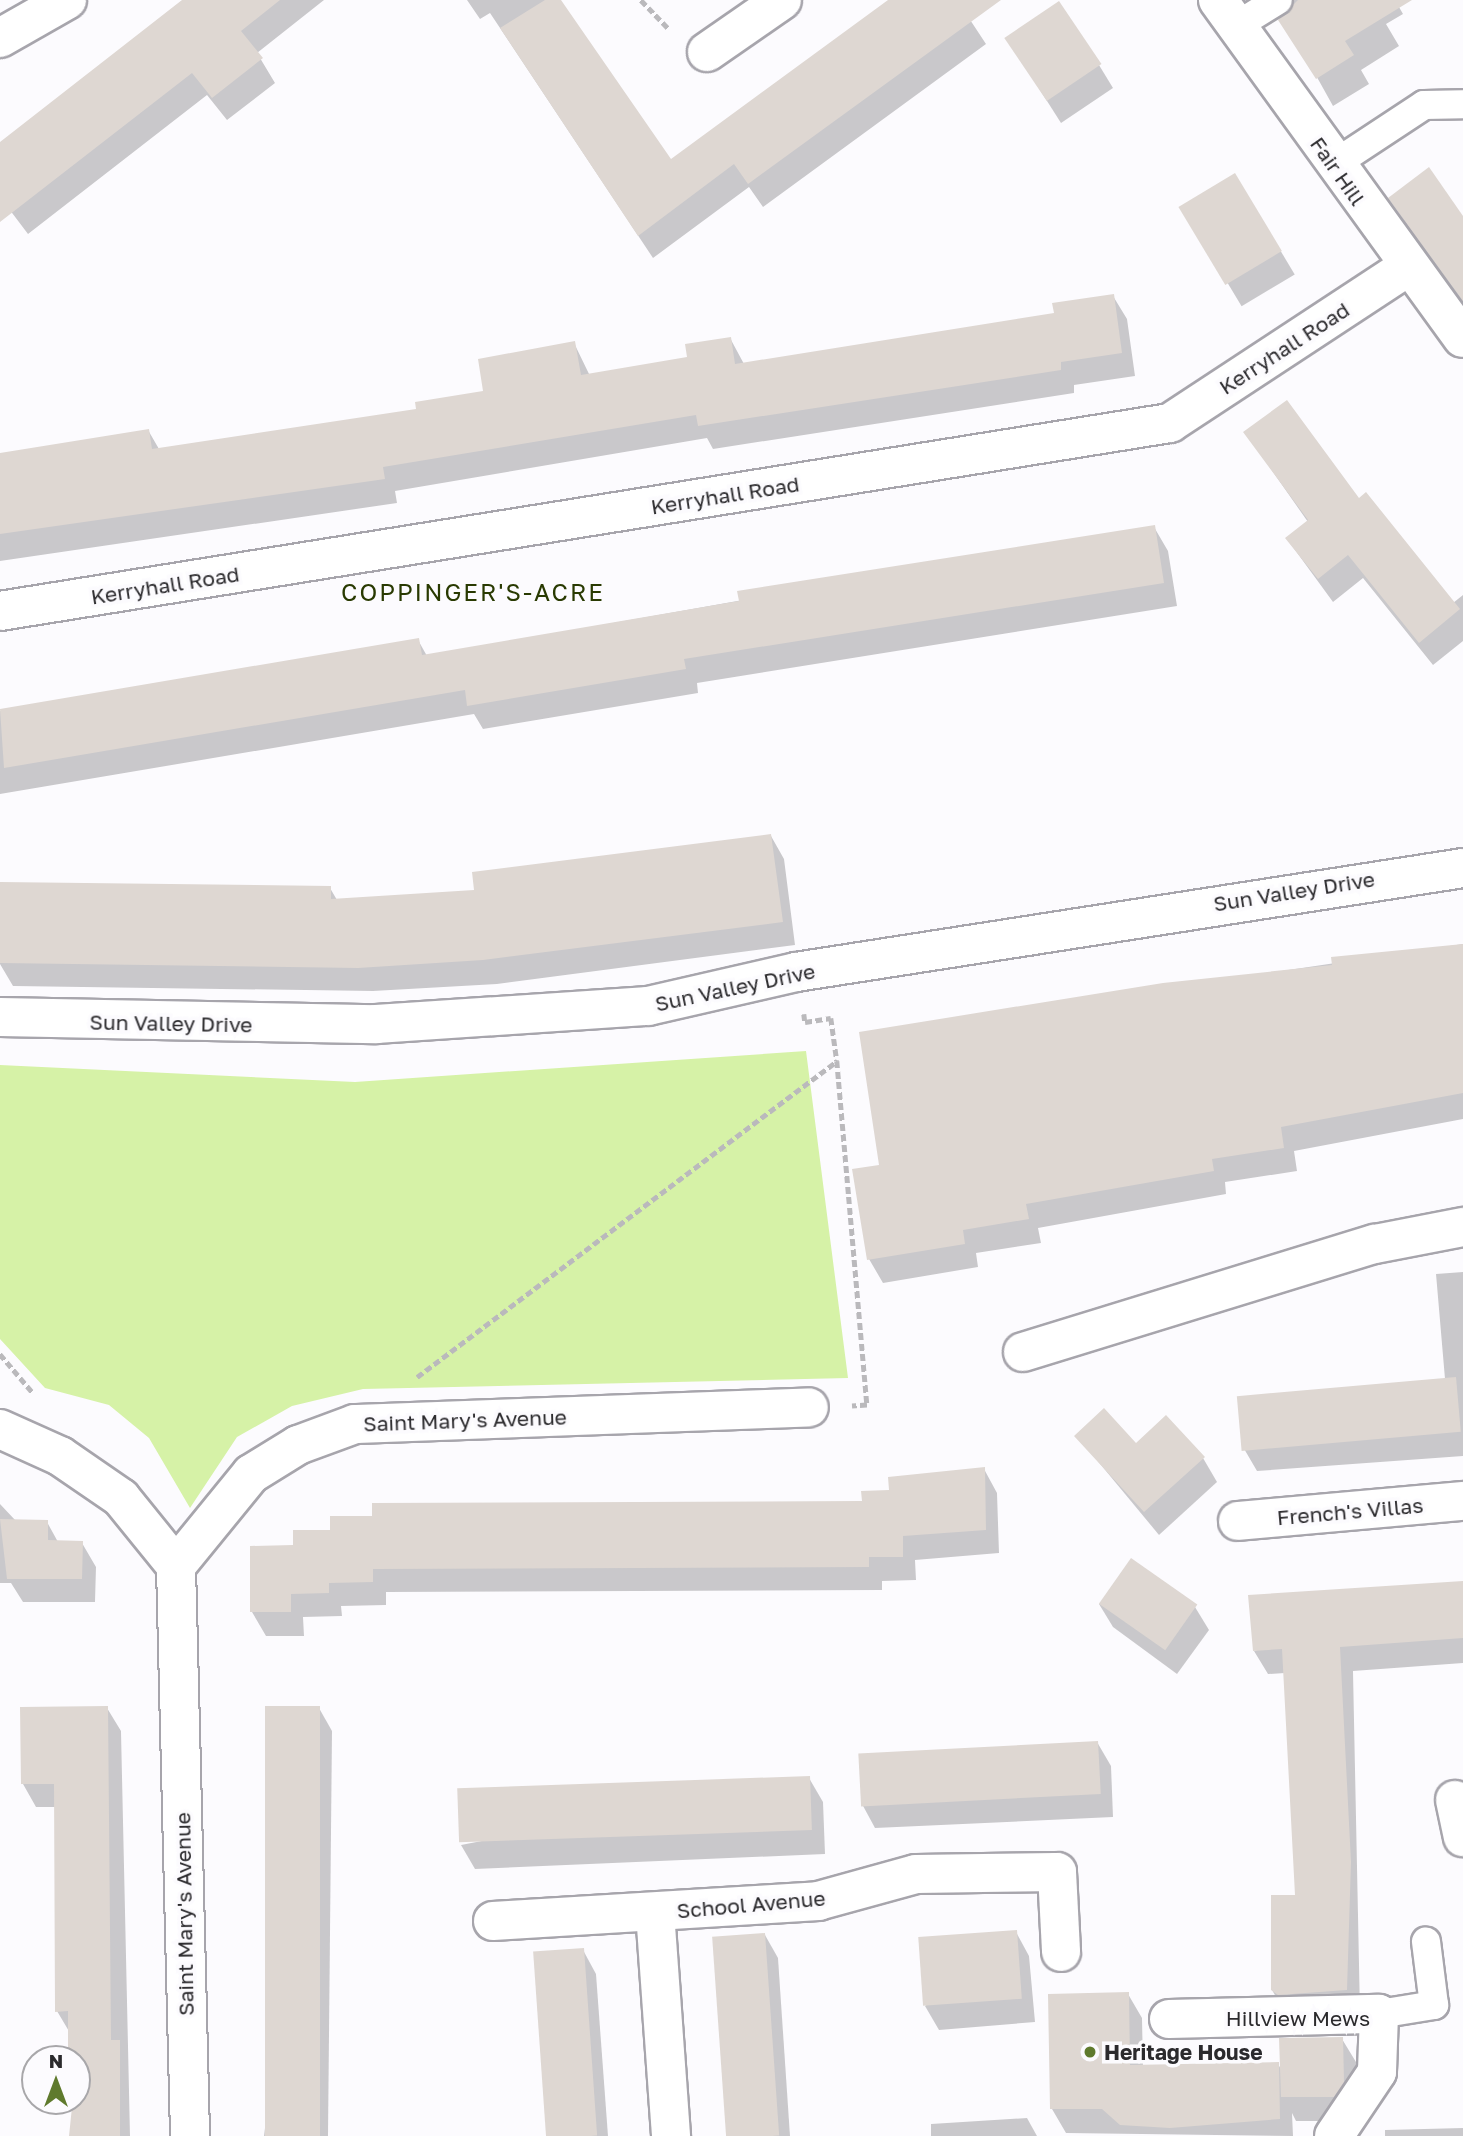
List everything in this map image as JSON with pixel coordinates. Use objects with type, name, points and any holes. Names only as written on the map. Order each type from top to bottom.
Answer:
[{"type":"street","points":[[0,38],[67,0]]},
{"type":"street","points":[[707,52],[782,0]]},
{"type":"street","name":"Fair Hill","points":[[1227,13],[1406,268],[1463,338]]},
{"type":"street","name":"Kerryhall Road","points":[[0,611],[1170,423],[1406,268]]},
{"type":"street","name":"Sun Valley Drive","points":[[0,1017],[376,1024],[648,1006],[796,972],[1463,868]]},
{"type":"street","points":[[1023,1352],[1375,1244],[1463,1227]]},
{"type":"street","name":"Saint Mary's Avenue","points":[[190,2136],[176,1566],[251,1474],[298,1444],[355,1423],[809,1407]]},
{"type":"street","points":[[0,1429],[60,1456],[121,1498],[176,1566]]},
{"type":"street","name":"French's Villas","points":[[1238,1521],[1463,1501]]},
{"type":"street","points":[[1455,1800],[1463,1838]]},
{"type":"street","name":"School Avenue","points":[[494,1921],[818,1901],[916,1874],[1057,1872],[1061,1952]]},
{"type":"street","name":"School Avenue","points":[[655,1912],[671,2136]]},
{"type":"street","name":"Hillview Mews","points":[[1169,2019],[1379,2014],[1377,2072],[1334,2136]]},
{"type":"lane","points":[[1227,13],[1278,0]]},
{"type":"lane","points":[[1334,165],[1424,105],[1463,104]]},
{"type":"lane","points":[[1379,2014],[1434,2005],[1426,1942]]},
{"type":"path","points":[[796,972],[805,1022],[831,1018],[860,1264],[862,1363]]},
{"type":"path","points":[[410,1382],[837,1061]]},
{"type":"green space","points":[[806,1051],[848,1378],[363,1389],[292,1406],[237,1437],[190,1508],[149,1438],[109,1405],[45,1388],[0,1339],[0,1065],[355,1082]]},
{"type":"building","points":[[182,0],[280,0],[241,31],[263,58],[212,98],[192,73],[0,222],[0,142]]},
{"type":"building","points":[[545,0],[561,0],[671,159],[888,0],[1001,0],[748,184],[734,164],[638,236],[500,28]]},
{"type":"building","points":[[1298,0],[1412,0],[1345,41],[1354,55],[1316,79],[1278,20]]},
{"type":"building","points":[[1059,1],[1101,64],[1047,101],[1004,38]]},
{"type":"building","points":[[1429,167],[1463,216],[1463,301],[1388,198]]},
{"type":"building","points":[[1235,173],[1282,251],[1225,285],[1178,207]]},
{"type":"building","points":[[1114,294],[1122,353],[1061,362],[1061,370],[698,426],[696,415],[383,467],[385,479],[0,534],[0,453],[149,429],[152,449],[416,409],[415,402],[483,391],[478,359],[575,341],[581,375],[687,357],[685,344],[731,337],[735,364],[1054,313],[1052,303]]},
{"type":"building","points":[[1287,400],[1359,498],[1366,492],[1460,609],[1419,643],[1348,555],[1318,579],[1285,538],[1308,520],[1243,432]]},
{"type":"building","points":[[1155,525],[1164,583],[684,659],[686,669],[467,706],[465,690],[4,768],[0,709],[419,638],[422,655],[739,601],[737,591]]},
{"type":"building","points":[[771,834],[783,922],[483,960],[358,968],[0,963],[0,882],[331,886],[331,899],[474,890],[472,872]]},
{"type":"building","points":[[1463,944],[1463,1093],[1281,1127],[1284,1148],[1212,1159],[1214,1171],[1026,1204],[1029,1219],[963,1230],[965,1244],[867,1260],[852,1169],[879,1165],[859,1032],[1163,983],[1332,965],[1331,957]]},
{"type":"building","points":[[1456,1377],[1461,1432],[1242,1451],[1237,1396]]},
{"type":"building","points":[[1104,1408],[1136,1443],[1166,1415],[1205,1457],[1144,1512],[1074,1436]]},
{"type":"building","points":[[985,1467],[986,1530],[903,1536],[903,1557],[869,1557],[869,1567],[373,1569],[373,1582],[329,1583],[329,1593],[291,1594],[291,1612],[250,1612],[250,1546],[293,1545],[293,1530],[330,1530],[330,1516],[372,1516],[372,1503],[862,1501],[861,1491],[889,1490],[888,1477]]},
{"type":"building","points":[[0,1519],[48,1520],[48,1540],[83,1541],[82,1579],[7,1579]]},
{"type":"building","points":[[1131,1558],[1197,1604],[1165,1650],[1099,1604]]},
{"type":"building","points":[[1463,1581],[1463,1638],[1340,1647],[1351,1862],[1347,1990],[1278,1995],[1271,1990],[1271,1895],[1295,1895],[1282,1649],[1253,1651],[1248,1595]]},
{"type":"building","points":[[108,1706],[111,2040],[120,2040],[120,2136],[69,2136],[71,2115],[91,2115],[91,2045],[68,2045],[68,2011],[55,2012],[54,1784],[21,1784],[20,1707]]},
{"type":"building","points":[[265,1706],[320,1706],[320,2136],[265,2136]]},
{"type":"building","points":[[1098,1741],[1101,1794],[861,1806],[858,1754]]},
{"type":"building","points":[[810,1776],[812,1830],[459,1842],[457,1788]]},
{"type":"building","points":[[1017,1930],[1022,1999],[923,2006],[918,1937]]},
{"type":"building","points":[[765,1933],[779,2136],[726,2136],[712,1937]]},
{"type":"building","points":[[584,1948],[597,2136],[546,2136],[533,1952]]},
{"type":"building","name":"Heritage House","points":[[1129,1992],[1130,2065],[1279,2062],[1280,2119],[1170,2128],[1120,2125],[1102,2109],[1050,2109],[1048,1994]]},
{"type":"building","points":[[1343,2037],[1344,2082],[1334,2097],[1281,2097],[1279,2038]]},
{"type":"place","name":"Heritage House","points":[[1090,2052]]},
{"type":"district","name":"COPPINGER'S-ACRE","points":[[473,592]]}]
